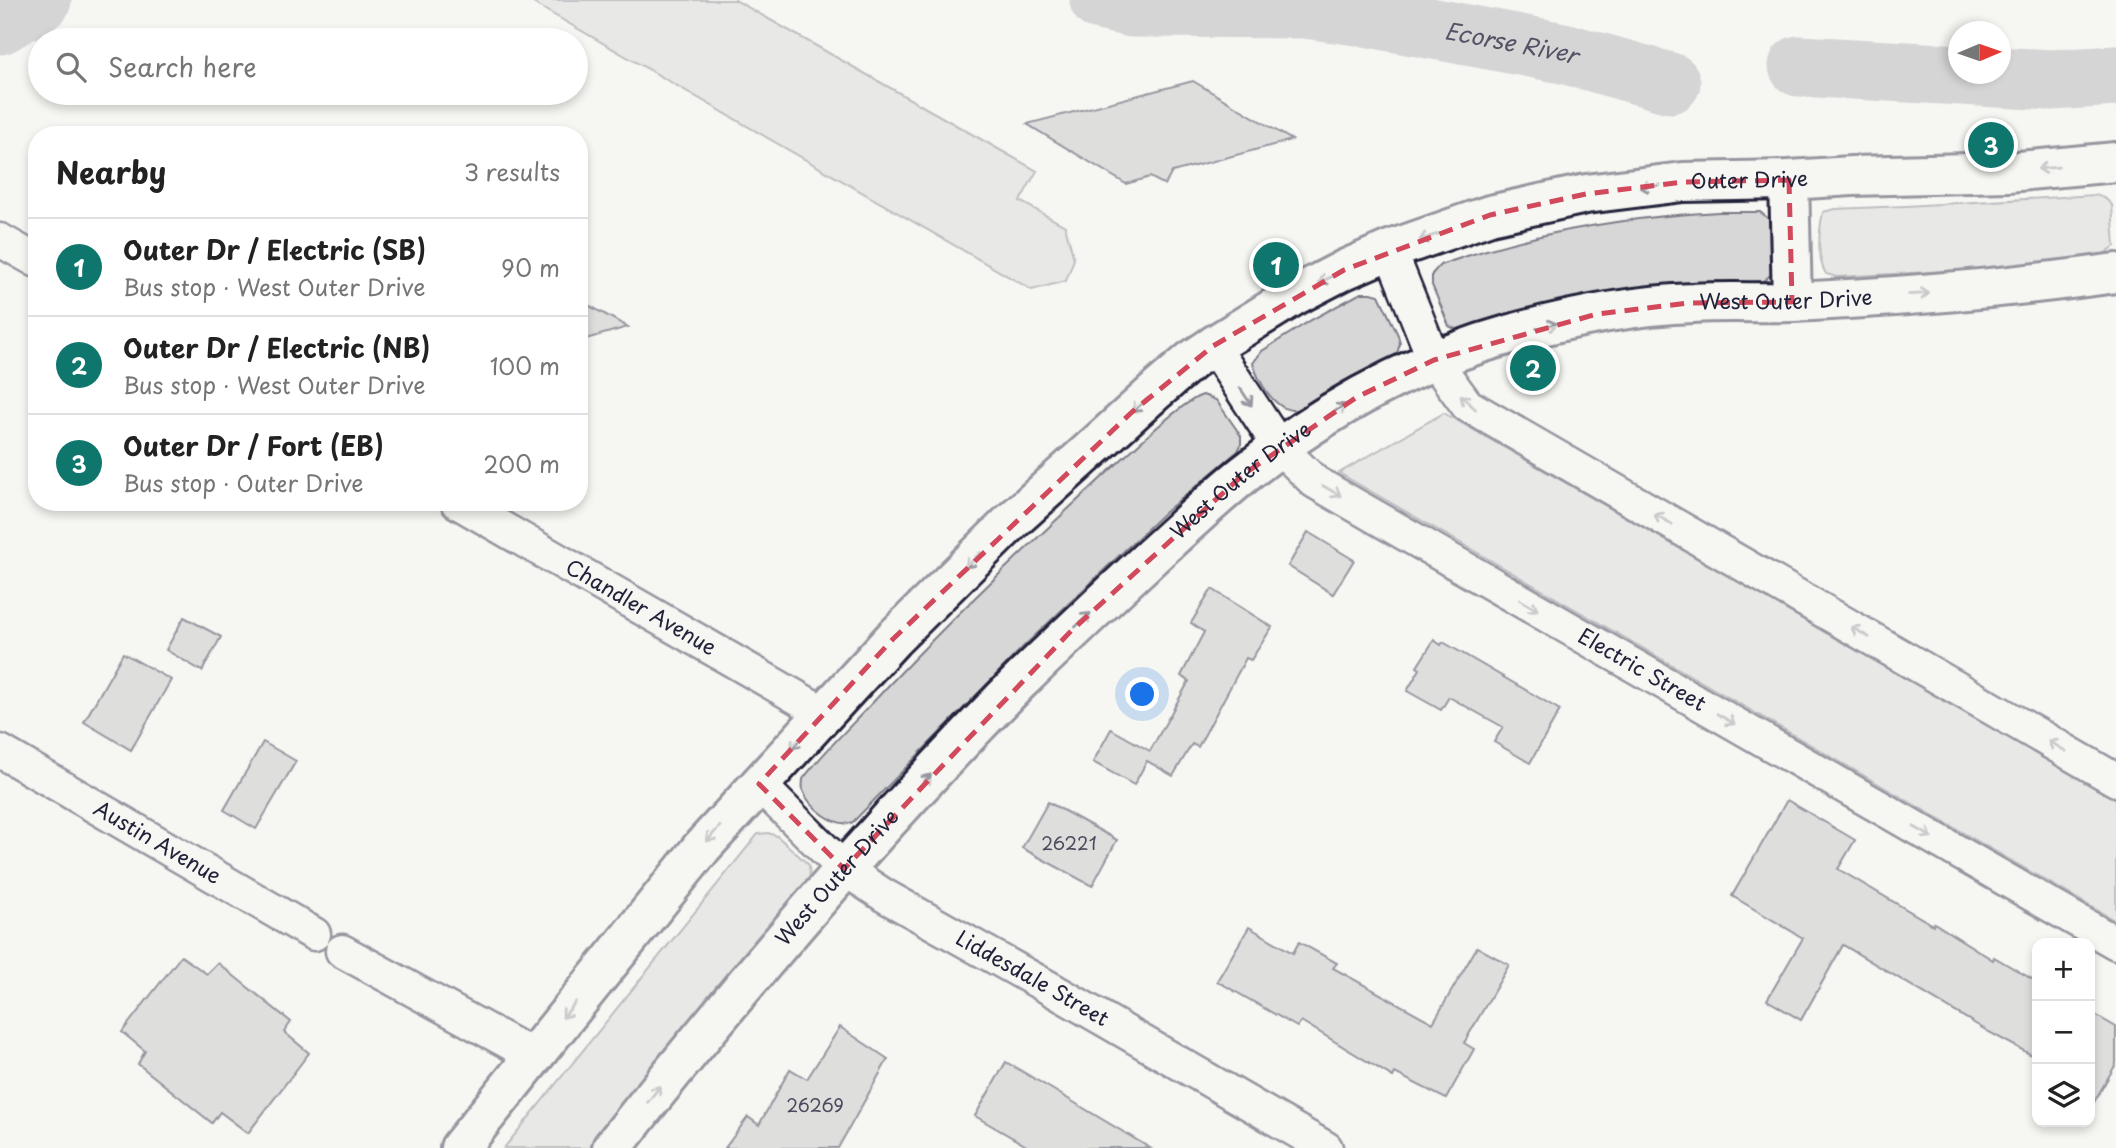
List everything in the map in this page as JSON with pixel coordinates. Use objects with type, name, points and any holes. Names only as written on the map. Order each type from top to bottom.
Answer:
[{"type":"main road","name":"Outer Drive","points":[[1390,250],[1490,215],[1586,194],[1684,182],[2008,172],[2116,162]]},
{"type":"main road","points":[[1789,180],[1792,302]]},
{"type":"main road","points":[[460,1148],[532,1055],[703,846],[893,639],[1010,522],[1192,360],[1292,297],[1390,250]]},
{"type":"main road","name":"West Outer Drive","points":[[612,1148],[674,1069],[844,869],[964,738],[1071,631],[1210,503],[1280,448],[1357,397],[1434,360],[1509,334],[1597,314],[1688,303],[1792,302],[1989,290],[2116,273]]},
{"type":"street","points":[[0,240],[28,256]]},
{"type":"street","points":[[1390,250],[1434,360],[1467,405],[2116,780]]},
{"type":"street","name":"Electric Street","points":[[1213,346],[1280,448],[1315,482],[2116,943]]},
{"type":"street","name":"Chandler Avenue","points":[[473,511],[824,713]]},
{"type":"street","name":"Austin Avenue","points":[[0,751],[314,934]]},
{"type":"street","name":"Liddesdale Street","points":[[759,784],[844,869],[885,896],[1326,1148]]},
{"type":"street","points":[[342,951],[532,1055]]},
{"type":"highlighted area","points":[[1789,180],[1792,302],[1688,303],[1597,314],[1434,360],[1357,397],[1244,474],[1071,631],[844,869],[759,784],[893,639],[1132,412],[1213,346],[1344,270],[1490,215],[1586,194],[1683,182]]},
{"type":"shaded area","points":[[528,0],[735,0],[1037,171],[1020,201],[1065,226],[1074,259],[1066,281],[1032,290],[588,35],[588,28],[577,28]]},
{"type":"shaded area","points":[[2096,195],[2112,205],[2115,246],[2100,257],[2021,267],[1837,277],[1826,274],[1821,260],[1823,212],[1835,209]]},
{"type":"shaded area","points":[[1719,212],[1760,212],[1770,220],[1773,273],[1763,281],[1630,290],[1457,330],[1449,326],[1432,285],[1432,274],[1440,265],[1543,235],[1648,218]]},
{"type":"shaded area","points":[[1361,293],[1379,295],[1398,335],[1400,344],[1396,356],[1342,382],[1296,410],[1288,409],[1274,401],[1263,386],[1253,363],[1262,351]]},
{"type":"shaded area","points":[[1203,395],[1216,400],[1241,436],[1238,451],[1164,513],[1022,648],[853,822],[839,822],[817,809],[806,797],[803,779],[829,749],[931,641],[1019,556],[1155,429],[1182,407]]},
{"type":"shaded area","points":[[1444,413],[2116,799],[2116,921],[1339,473]]},
{"type":"shaded area","points":[[758,834],[777,836],[809,865],[810,879],[592,1148],[504,1148]]},
{"type":"building","points":[[1193,81],[1292,140],[1172,172],[1165,185],[1150,177],[1126,184],[1027,124]]},
{"type":"building","points":[[588,305],[628,327],[588,338]]},
{"type":"building","points":[[1308,532],[1354,560],[1333,594],[1288,566]]},
{"type":"building","points":[[1212,589],[1272,627],[1251,660],[1246,658],[1198,747],[1192,744],[1173,776],[1147,761],[1134,785],[1093,762],[1111,729],[1150,751],[1189,681],[1181,676],[1204,632],[1191,623]]},
{"type":"building","points":[[184,617],[221,637],[202,671],[166,650]]},
{"type":"building","points":[[1434,640],[1441,645],[1443,642],[1560,710],[1530,763],[1494,742],[1503,727],[1449,697],[1441,710],[1407,691],[1420,669],[1417,667]]},
{"type":"building","points":[[123,653],[171,680],[131,750],[84,722]]},
{"type":"building","points":[[263,742],[296,761],[256,829],[224,810]]},
{"type":"building","points":[[1787,800],[1855,840],[1838,869],[1993,960],[1994,957],[2032,979],[2032,1055],[1843,945],[1801,1020],[1767,1000],[1803,938],[1732,896]]},
{"type":"building","points":[[1048,802],[1117,840],[1092,886],[1022,848]]},
{"type":"building","points":[[1249,927],[1293,953],[1299,942],[1337,963],[1333,968],[1433,1023],[1477,947],[1509,965],[1464,1043],[1474,1049],[1446,1099],[1395,1073],[1393,1077],[1301,1021],[1297,1027],[1217,981]]},
{"type":"building","points":[[181,956],[207,974],[218,963],[291,1022],[284,1032],[309,1053],[248,1133],[220,1112],[212,1123],[138,1064],[145,1051],[122,1032]]},
{"type":"building","points":[[2095,1015],[2116,1027],[2116,1064],[2095,1100]]},
{"type":"building","points":[[840,1027],[888,1059],[838,1148],[725,1148],[748,1117],[759,1125],[790,1069],[807,1079]]},
{"type":"building","points":[[1006,1062],[1150,1148],[1030,1148],[975,1116]]},
{"type":"waterway","name":"Ecorse River","points":[[0,24],[41,0]]},
{"type":"waterway","name":"Ecorse River","points":[[1100,0],[1132,7],[1305,8],[1365,16],[1563,53],[1670,83]]},
{"type":"waterway","name":"Ecorse River","points":[[1799,66],[2051,80],[2116,76]]},
{"type":"place","name":"Outer Dr / Fort (EB)","points":[[1991,145]]},
{"type":"place","name":"Outer Dr / Electric (SB)","points":[[1276,265]]},
{"type":"place","name":"Outer Dr / Electric (NB)","points":[[1533,368]]}]
